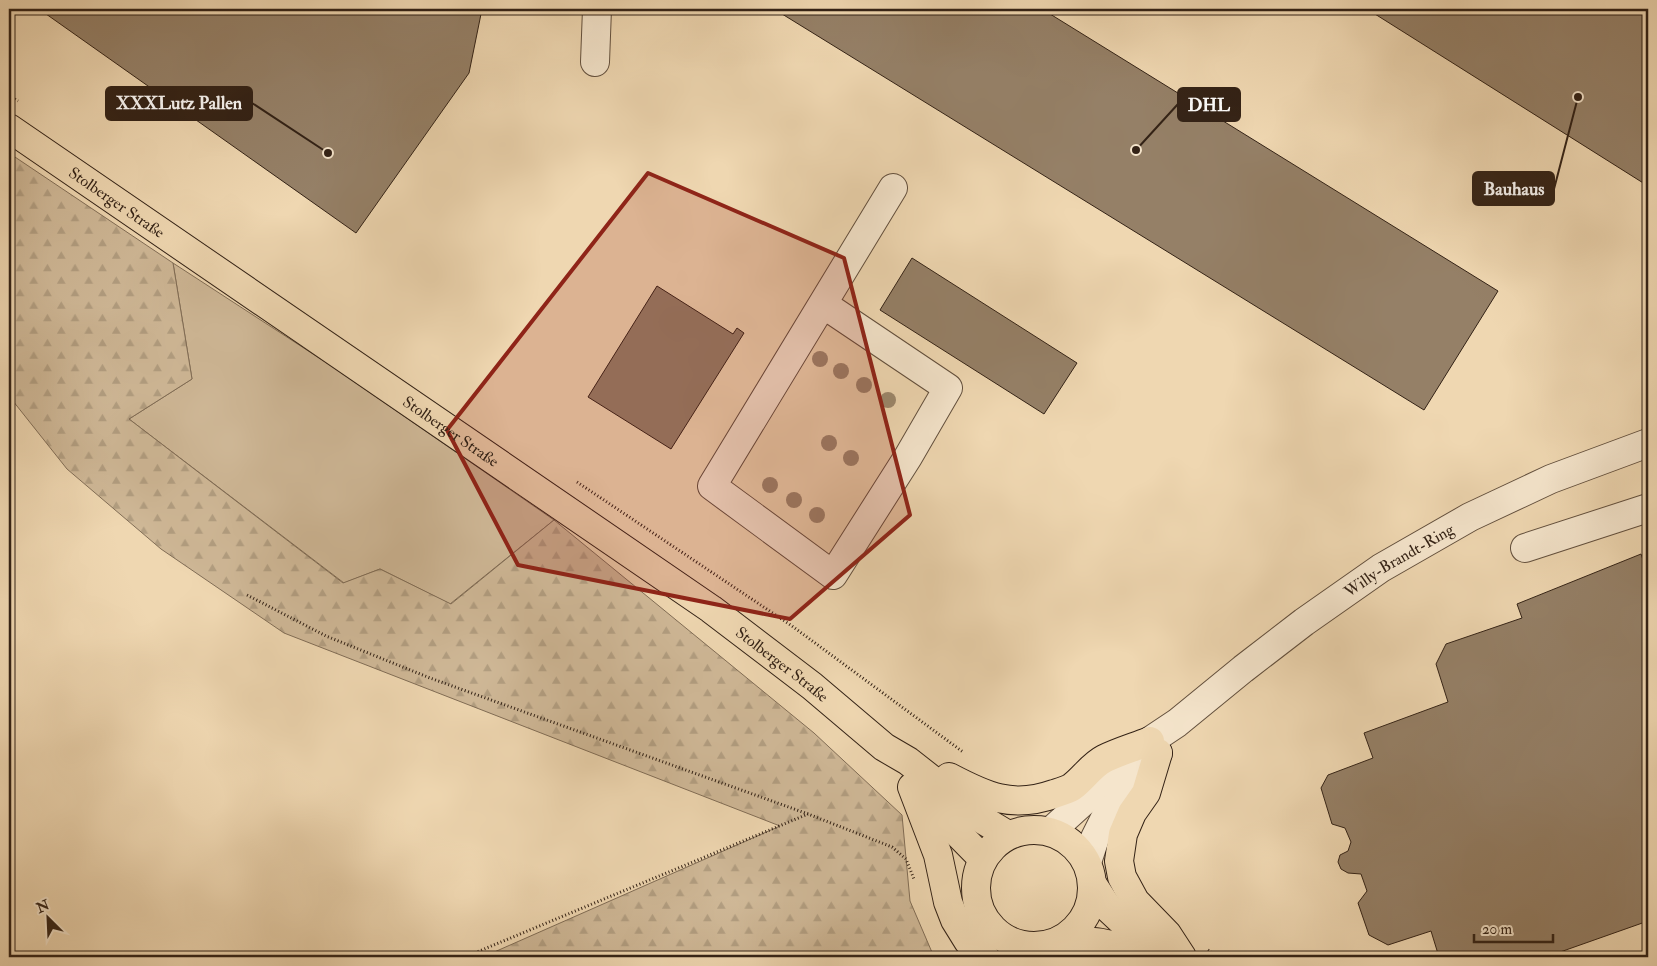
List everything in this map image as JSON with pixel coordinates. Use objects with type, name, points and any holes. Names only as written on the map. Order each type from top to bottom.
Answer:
[{"type":"main road","name":"Stolberger Straße","points":[[9,128],[712,609],[812,686],[884,747],[908,760],[984,820],[1008,835]]},
{"type":"main road","name":"Stolberger Straße","points":[[884,747],[912,787],[983,859]]},
{"type":"main road","points":[[908,760],[993,798],[1028,800],[1046,797],[1070,788],[1102,760],[1154,747],[1146,793],[1132,813],[1122,834],[1120,861],[1122,877],[1135,901],[1167,934],[1182,957]]},
{"type":"main road","name":"Stolberger Straße","points":[[912,787],[938,855],[948,902],[955,920],[968,941],[985,957]]},
{"type":"main road","points":[[1136,957],[1115,946],[1098,941],[1057,942],[1037,946],[1020,945],[1009,941],[990,927],[981,913],[976,896],[977,873],[991,847],[1008,835],[1030,829],[1050,831],[1063,837],[1074,845],[1108,908],[1124,923],[1172,957]]},
{"type":"main road","points":[[1057,942],[1070,934],[1082,922],[1090,906],[1090,873]]},
{"type":"street","points":[[595,62],[597,9]]},
{"type":"street","points":[[823,304],[948,388],[908,458],[833,575],[712,486],[823,304],[894,188]]},
{"type":"street","name":"Willy-Brandt-Ring","points":[[1050,831],[1154,747],[1177,723],[1243,668],[1381,568],[1470,517],[1551,479],[1648,443]]},
{"type":"street","points":[[1525,548],[1648,508]]},
{"type":"street","name":"Willy-Brandt-Ring","points":[[1090,873],[1094,838],[1105,818],[1154,747]]},
{"type":"path","points":[[9,95],[25,106]]},
{"type":"path","points":[[574,480],[792,626],[967,755]]},
{"type":"path","points":[[247,595],[326,636],[430,678],[808,814],[892,847],[906,859],[917,887]]},
{"type":"path","points":[[465,957],[808,814]]},
{"type":"highlighted area","points":[[648,173],[844,258],[910,515],[790,619],[518,565],[447,430]]},
{"type":"green space","points":[[9,153],[173,263],[192,379],[129,419],[343,583],[380,569],[451,604],[554,520],[814,733],[902,815],[910,901],[934,957],[483,957],[780,826],[284,633],[161,549],[67,469],[9,396]]},
{"type":"green space","points":[[173,263],[333,367],[554,520],[450,604],[380,569],[344,583],[129,419],[192,379]]},
{"type":"building","points":[[39,9],[485,9],[481,14],[469,73],[356,233]]},
{"type":"building","points":[[774,9],[1042,9],[1498,291],[1424,410]]},
{"type":"building","points":[[1367,9],[1648,9],[1648,186]]},
{"type":"building","points":[[912,258],[1077,363],[1044,414],[880,310]]},
{"type":"building","points":[[657,286],[733,334],[737,328],[744,333],[671,449],[588,397]]},
{"type":"building","points":[[1641,554],[1644,563],[1648,561],[1648,921],[1546,957],[1439,957],[1431,931],[1388,945],[1369,935],[1358,903],[1367,891],[1361,874],[1348,873],[1341,869],[1338,862],[1340,855],[1348,851],[1351,842],[1345,828],[1332,824],[1321,788],[1328,775],[1373,758],[1364,733],[1448,702],[1436,664],[1446,644],[1522,618],[1517,604]]},
{"type":"place","name":"Bauhaus","points":[[1578,97]]},
{"type":"place","name":"DHL","points":[[1136,150]]},
{"type":"place","name":"XXXLutz Pallen","points":[[328,153]]}]
